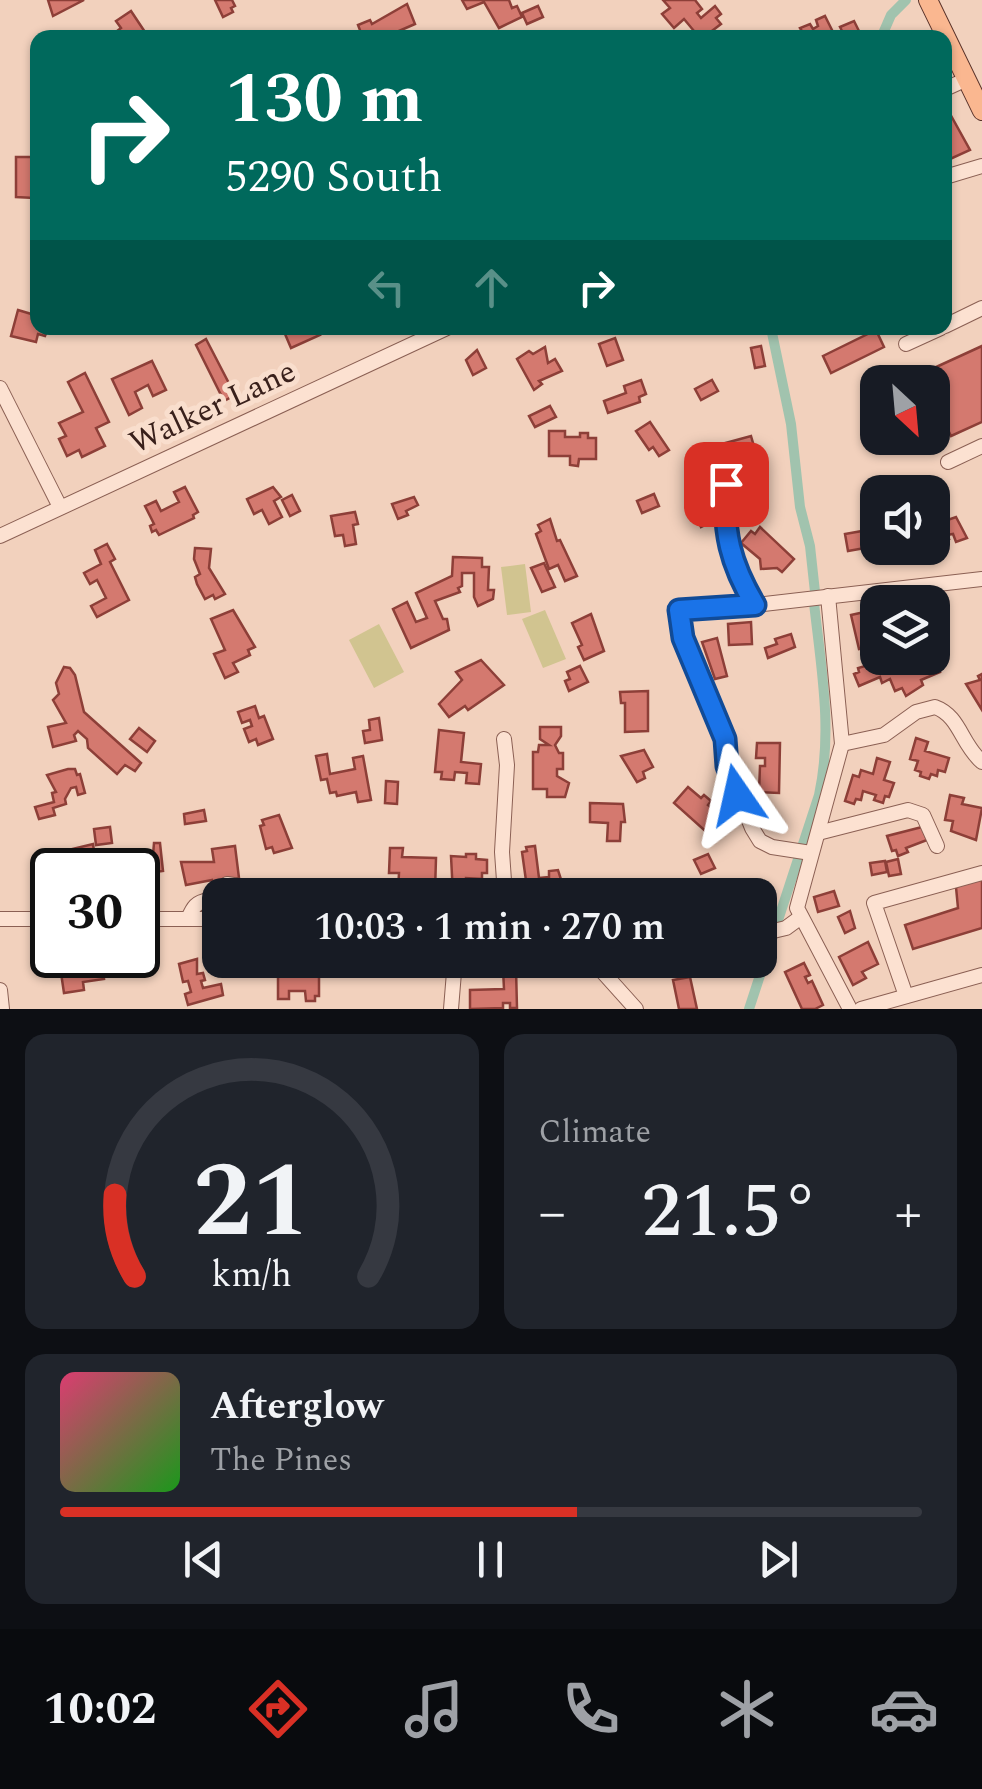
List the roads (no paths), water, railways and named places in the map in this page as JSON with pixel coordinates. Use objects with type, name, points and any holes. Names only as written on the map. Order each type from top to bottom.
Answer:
[{"type":"main road","points":[[928,0],[943,30]]},
{"type":"main road","points":[[952,48],[982,111]]},
{"type":"street","points":[[952,86],[967,78]]},
{"type":"street","points":[[952,174],[982,166]]},
{"type":"street","points":[[952,323],[982,308]]},
{"type":"street","name":"Walker Lane","points":[[0,536],[432,335]]},
{"type":"street","points":[[906,344],[926,335]]},
{"type":"street","points":[[0,388],[60,506]]},
{"type":"street","points":[[948,462],[982,446]]},
{"type":"street","points":[[726,484],[724,528],[743,585],[755,605]]},
{"type":"street","points":[[803,852],[772,847],[760,841],[752,828],[727,766],[725,739],[683,638],[679,610],[982,579]]},
{"type":"street","points":[[818,598],[842,744],[818,833],[803,852],[797,908],[850,1009]]},
{"type":"street","points":[[842,744],[884,735],[916,712],[935,707],[952,718],[966,748],[982,762]]},
{"type":"street","points":[[504,738],[504,878]]},
{"type":"street","points":[[818,833],[908,810],[924,815],[937,846]]},
{"type":"street","points":[[906,996],[874,903],[982,873]]},
{"type":"street","points":[[188,919],[202,901]]},
{"type":"street","points":[[777,930],[801,917]]},
{"type":"street","points":[[0,919],[30,919]]},
{"type":"street","points":[[160,919],[202,919]]},
{"type":"street","points":[[861,1009],[982,975]]},
{"type":"street","points":[[451,1009],[454,978]]},
{"type":"street","points":[[608,978],[636,1009]]},
{"type":"street","points":[[0,990],[2,1009]]},
{"type":"waterway","points":[[884,30],[891,15],[906,0]]},
{"type":"waterway","points":[[772,335],[791,424],[815,592]]},
{"type":"waterway","points":[[749,1009],[819,795],[823,771],[824,699],[814,603]]}]
